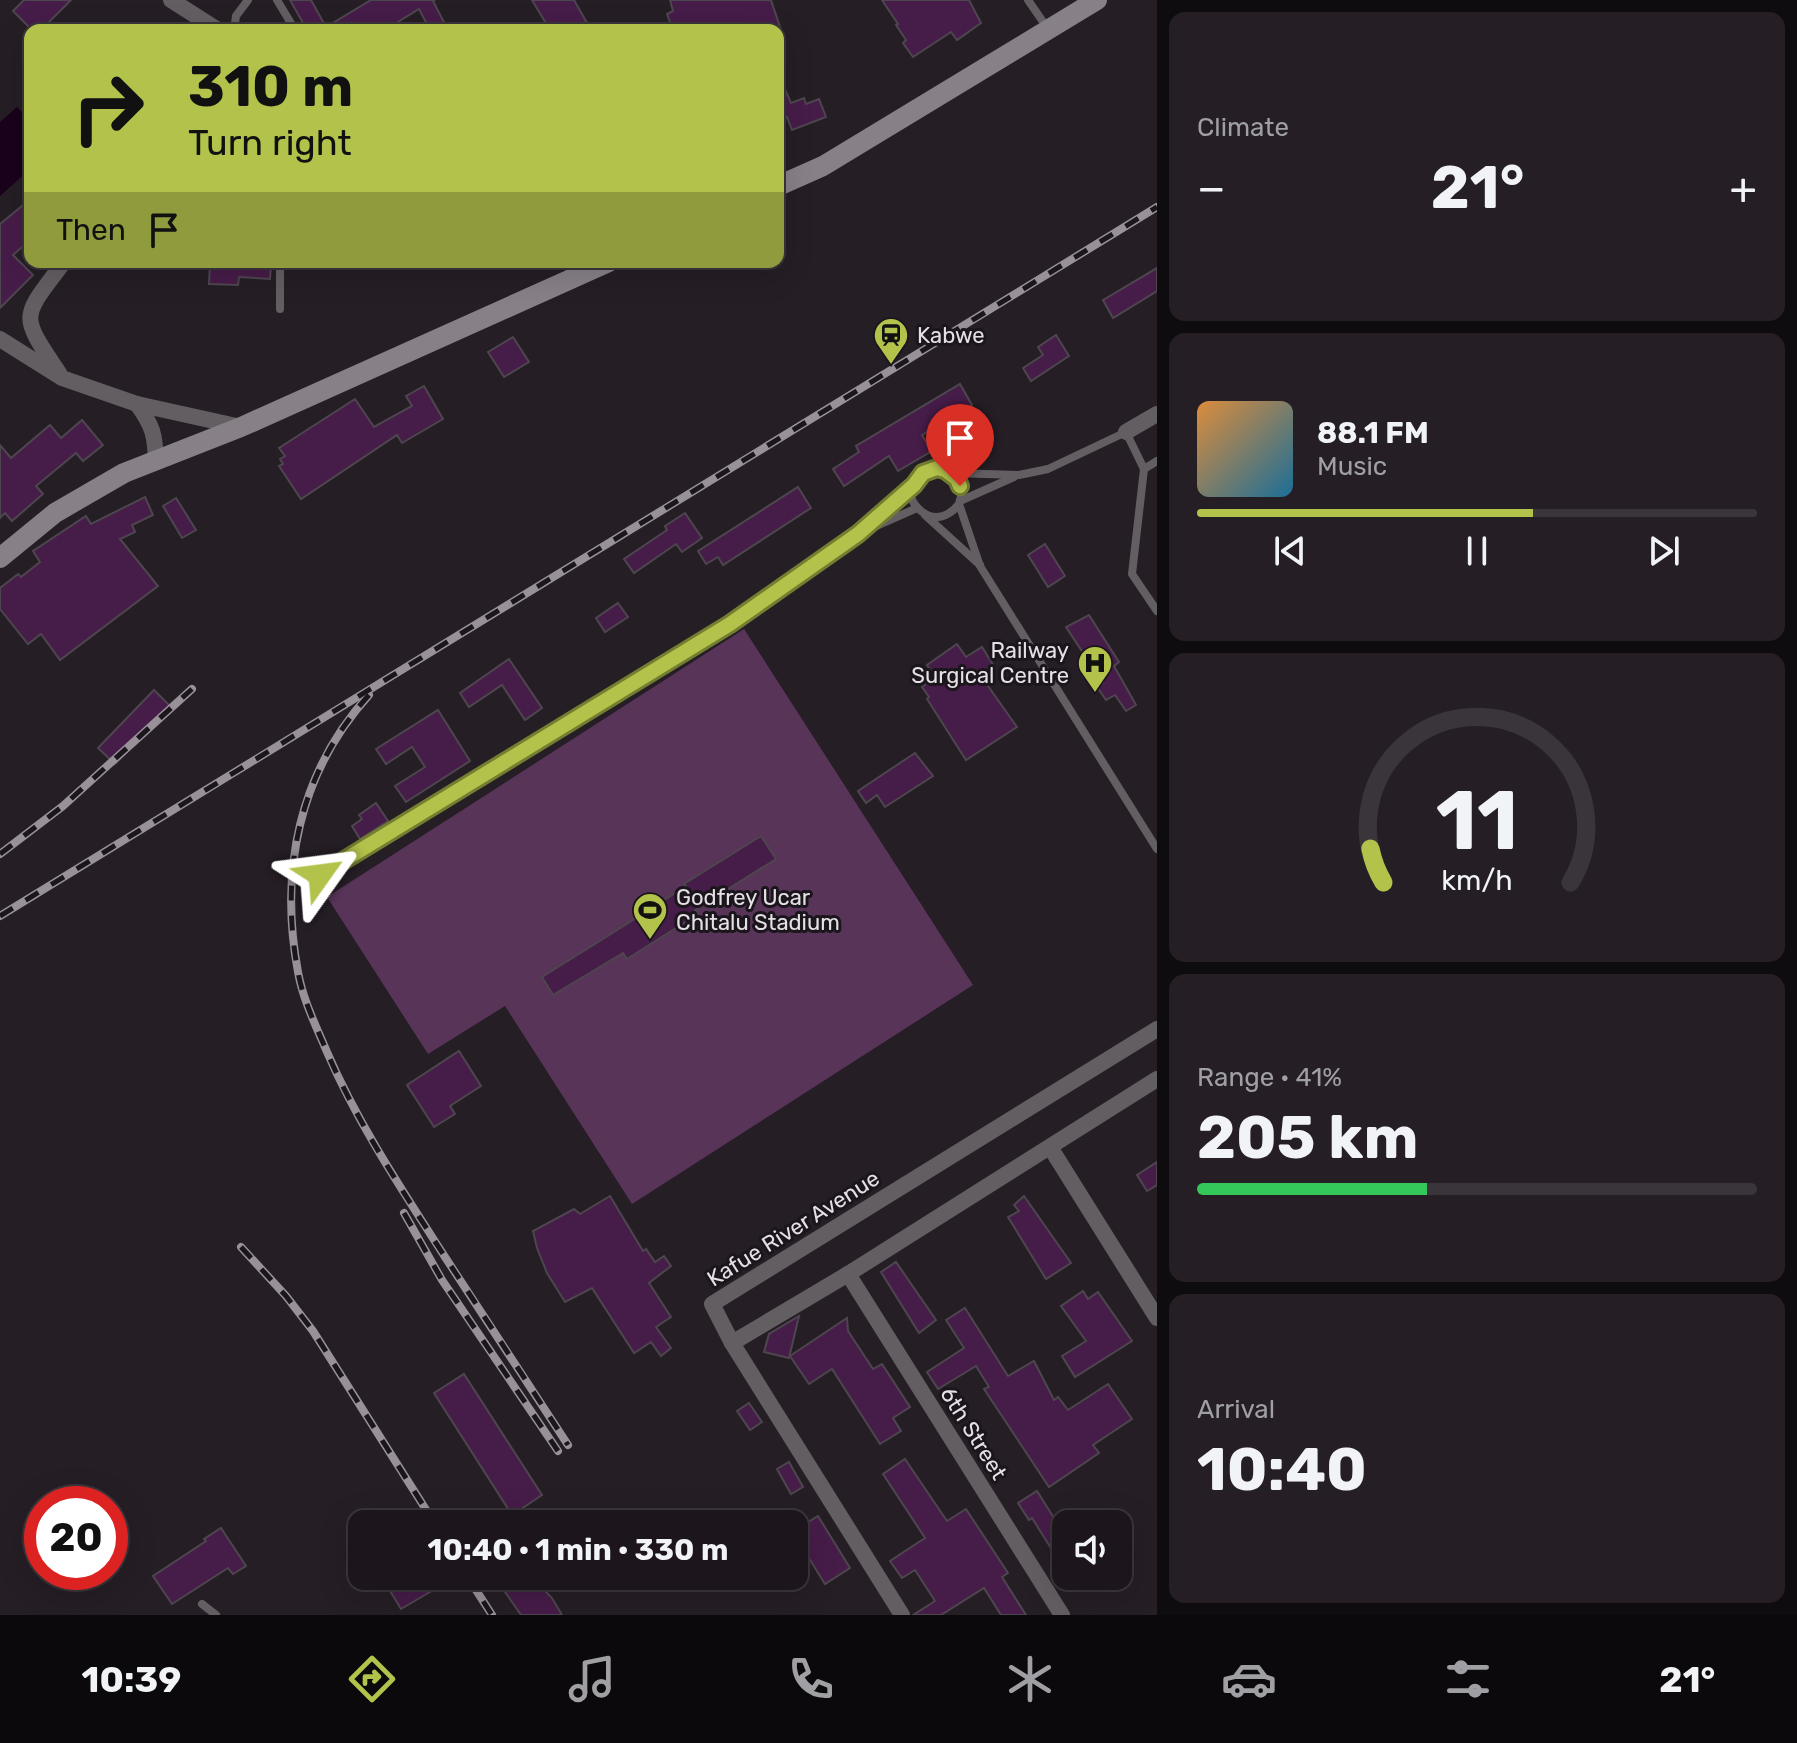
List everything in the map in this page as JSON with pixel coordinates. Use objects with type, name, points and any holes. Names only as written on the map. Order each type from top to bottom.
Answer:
[{"type":"street","points":[[171,0],[209,24]]},
{"type":"street","points":[[784,183],[823,166],[1097,0]]},
{"type":"street","points":[[192,13],[198,24]]},
{"type":"street","points":[[59,268],[30,307],[29,321],[36,339],[62,378]]},
{"type":"street","points":[[0,558],[55,513],[124,473],[241,427],[596,268]]},
{"type":"street","points":[[0,339],[62,378],[137,404],[241,427]]},
{"type":"street","points":[[137,404],[149,420],[154,434],[156,461]]},
{"type":"street","points":[[1126,432],[1157,414]]},
{"type":"street","name":"Kafue River Avenue","points":[[732,1343],[712,1307],[713,1301],[1157,1029]]},
{"type":"street","points":[[902,1615],[732,1343],[848,1274],[1157,1079]]},
{"type":"street","points":[[1050,1147],[1157,1318]]},
{"type":"street","name":"6th Street","points":[[848,1274],[1062,1615]]},
{"type":"lane","points":[[235,24],[236,16],[248,0]]},
{"type":"lane","points":[[277,0],[291,24]]},
{"type":"lane","points":[[1028,0],[1049,29]]},
{"type":"lane","points":[[280,268],[280,309]]},
{"type":"lane","points":[[920,510],[931,517],[947,515],[959,503],[1019,475],[1048,469],[1126,432],[1144,469],[1132,574],[1157,611]]},
{"type":"lane","points":[[1144,469],[1157,461]]},
{"type":"lane","points":[[980,566],[920,510],[912,493],[917,478],[937,468],[952,473],[1019,475]]},
{"type":"lane","points":[[952,473],[960,486],[959,503],[980,566],[1157,849]]},
{"type":"lane","points":[[320,875],[730,624],[858,534],[914,485]]},
{"type":"lane","points":[[858,534],[920,510]]},
{"type":"lane","points":[[202,1604],[216,1615]]},
{"type":"shaded area","points":[[17,107],[24,115],[24,174],[0,196],[0,122]]},
{"type":"shaded area","name":"Godfrey Ucar Chitalu Stadium","points":[[744,629],[973,985],[632,1204],[505,1006],[428,1054],[327,897]]},
{"type":"building","points":[[24,0],[71,0],[47,24],[26,24],[13,11]]},
{"type":"building","points":[[290,0],[311,0],[324,24],[304,24]]},
{"type":"building","points":[[371,0],[435,0],[445,24],[427,24],[419,9],[395,24],[331,24]]},
{"type":"building","points":[[532,0],[574,0],[588,24],[546,24]]},
{"type":"building","points":[[670,0],[771,0],[779,24],[671,24],[667,14],[673,11]]},
{"type":"building","points":[[882,0],[969,0],[981,23],[957,40],[951,32],[913,57],[903,43],[906,40],[898,24]]},
{"type":"building","points":[[784,87],[791,103],[804,98],[806,104],[819,99],[826,117],[792,130],[787,117],[784,118]]},
{"type":"building","points":[[22,206],[24,208],[24,245],[13,255],[33,275],[0,308],[0,224]]},
{"type":"building","points":[[210,268],[271,268],[270,279],[239,277],[238,285],[209,284]]},
{"type":"building","points":[[1157,268],[1157,291],[1113,318],[1103,300]]},
{"type":"building","points":[[1056,335],[1069,356],[1031,381],[1023,368],[1043,355],[1038,347]]},
{"type":"building","points":[[513,337],[529,362],[504,377],[488,352]]},
{"type":"building","points":[[960,384],[972,405],[922,435],[932,451],[898,471],[889,456],[844,486],[833,469],[859,452],[856,446]]},
{"type":"building","points":[[424,386],[443,419],[402,443],[397,435],[301,499],[279,466],[283,464],[280,459],[285,456],[279,448],[355,399],[374,427],[412,406],[406,396]]},
{"type":"building","points":[[82,420],[103,445],[83,461],[76,453],[36,486],[43,494],[12,521],[5,513],[0,518],[0,445],[11,458],[50,425],[61,438]]},
{"type":"building","points":[[798,487],[811,508],[723,565],[718,557],[706,564],[698,551]]},
{"type":"building","points":[[145,497],[153,515],[132,525],[135,532],[120,539],[158,586],[60,660],[41,634],[28,644],[0,609],[0,588],[40,562],[33,551],[86,516],[91,524]]},
{"type":"building","points":[[176,498],[196,530],[182,538],[163,506]]},
{"type":"building","points":[[685,513],[702,538],[682,552],[676,544],[634,573],[624,559],[667,530],[665,526]]},
{"type":"building","points":[[1045,544],[1065,576],[1048,587],[1028,555]]},
{"type":"building","points":[[618,603],[628,617],[605,632],[596,618]]},
{"type":"building","points":[[1089,615],[1119,662],[1114,666],[1136,705],[1126,711],[1115,695],[1106,700],[1097,687],[1103,683],[1066,627]]},
{"type":"building","points":[[957,644],[966,657],[982,647],[995,668],[981,676],[1017,727],[966,760],[922,687],[935,678],[927,665]]},
{"type":"building","points":[[509,659],[542,708],[525,720],[502,685],[469,707],[460,693]]},
{"type":"building","points":[[154,690],[171,707],[115,764],[98,748]]},
{"type":"building","points":[[438,710],[470,761],[406,802],[395,786],[425,767],[412,747],[386,764],[376,749]]},
{"type":"building","points":[[915,753],[933,776],[885,807],[877,795],[866,803],[858,791]]},
{"type":"building","points":[[376,803],[388,821],[360,839],[352,826],[362,819],[359,815]]},
{"type":"building","points":[[761,836],[776,859],[695,910],[698,914],[627,959],[623,953],[553,995],[542,977]]},
{"type":"building","points":[[459,1051],[481,1086],[450,1106],[455,1114],[434,1127],[407,1085]]},
{"type":"building","points":[[1157,1162],[1157,1185],[1147,1191],[1137,1175]]},
{"type":"building","points":[[610,1196],[643,1251],[646,1249],[655,1262],[664,1256],[671,1266],[649,1283],[671,1317],[656,1327],[671,1348],[661,1356],[651,1342],[634,1353],[592,1288],[565,1302],[547,1273],[537,1248],[533,1231],[574,1209],[580,1214]]},
{"type":"building","points":[[1024,1196],[1071,1263],[1046,1279],[1008,1217],[1019,1211],[1014,1205]]},
{"type":"building","points":[[896,1262],[936,1320],[919,1333],[881,1272]]},
{"type":"building","points":[[1083,1291],[1088,1299],[1098,1292],[1132,1341],[1075,1377],[1062,1356],[1086,1341],[1061,1306]]},
{"type":"building","points":[[965,1308],[1008,1376],[1034,1361],[1054,1400],[1058,1397],[1068,1410],[1108,1384],[1132,1419],[1093,1445],[1099,1453],[1049,1487],[984,1389],[989,1387],[976,1366],[938,1389],[927,1372],[964,1348],[946,1320]]},
{"type":"building","points":[[799,1316],[789,1358],[764,1352],[769,1334]]},
{"type":"building","points":[[847,1318],[848,1331],[873,1369],[882,1364],[910,1407],[893,1418],[901,1431],[880,1444],[832,1369],[809,1384],[790,1356]]},
{"type":"building","points":[[464,1374],[542,1495],[520,1510],[509,1510],[434,1393]]},
{"type":"building","points":[[749,1403],[762,1422],[750,1430],[737,1411]]},
{"type":"building","points":[[905,1459],[947,1521],[966,1509],[1008,1573],[1002,1577],[1026,1615],[1001,1615],[984,1588],[941,1615],[913,1615],[935,1601],[915,1570],[902,1578],[890,1561],[925,1538],[883,1474]]},
{"type":"building","points":[[789,1462],[803,1487],[791,1494],[777,1469]]},
{"type":"building","points":[[1037,1491],[1052,1515],[1052,1550],[1032,1518],[1029,1520],[1018,1503]]},
{"type":"building","points":[[818,1516],[850,1568],[825,1584],[808,1557],[808,1522]]},
{"type":"building","points":[[221,1528],[246,1566],[233,1574],[228,1568],[172,1604],[153,1576]]},
{"type":"building","points":[[389,1590],[433,1590],[401,1609]]},
{"type":"building","points":[[504,1590],[544,1590],[562,1615],[521,1615]]},
{"type":"railway","points":[[0,916],[1157,207]]},
{"type":"railway","points":[[0,854],[63,806],[192,689]]},
{"type":"railway","points":[[369,695],[345,725],[326,757],[300,824],[291,897],[300,982],[339,1079],[367,1131],[568,1445]]},
{"type":"railway","points":[[404,1213],[442,1280],[558,1451]]},
{"type":"railway","points":[[241,1247],[313,1331],[426,1510]]},
{"type":"railway","points":[[476,1590],[492,1615]]},
{"type":"place","name":"Kabwe","points":[[891,366]]},
{"type":"place","name":"Railway Surgical Centre","points":[[1095,694]]},
{"type":"place","name":"Godfrey Ucar Chitalu Stadium","points":[[650,941]]},
{"type":"route","points":[[320,875],[730,624],[858,534],[914,485],[923,473],[937,468],[945,470],[952,473],[960,486]]}]
